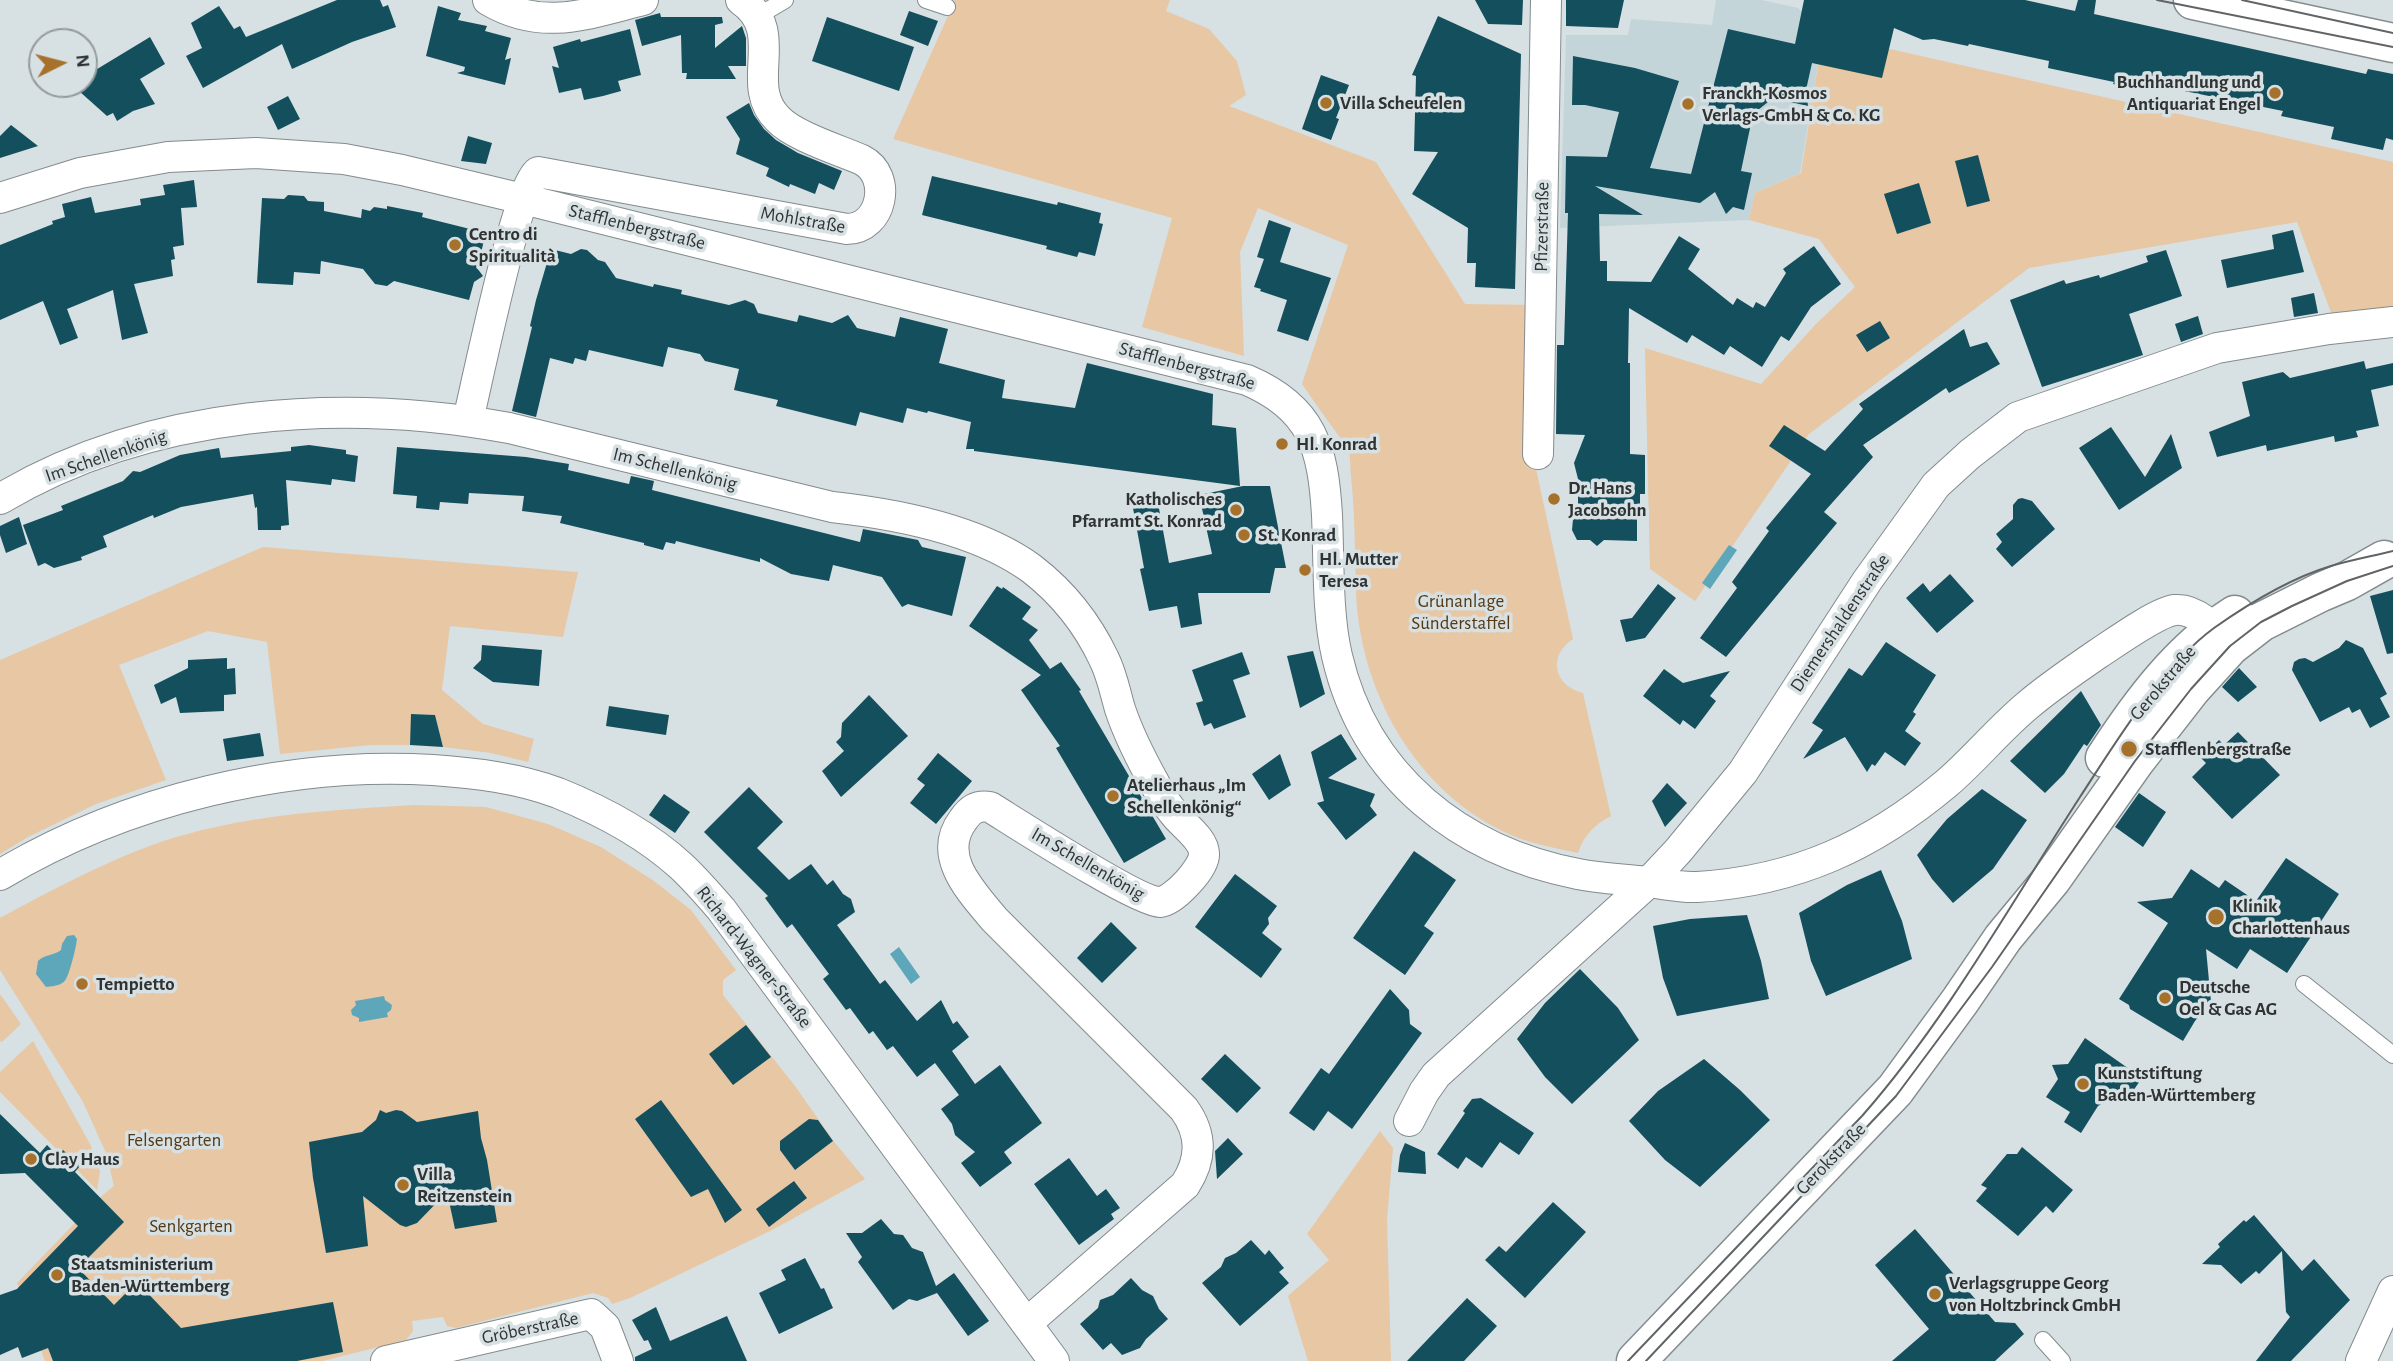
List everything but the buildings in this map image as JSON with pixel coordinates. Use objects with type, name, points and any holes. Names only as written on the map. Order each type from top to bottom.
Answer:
[{"type":"street","points":[[488,0],[524,15],[552,19],[580,16],[643,0]]},
{"type":"street","name":"Pfizerstraße","points":[[1538,454],[1546,0]]},
{"type":"street","points":[[2193,0],[2393,43]]},
{"type":"street","name":"Mohlstraße","points":[[523,199],[532,177],[542,171],[848,229],[858,228],[867,222],[874,213],[881,190],[879,177],[872,167],[862,160],[786,126],[769,109],[762,86],[765,41],[750,8]]},
{"type":"street","name":"Stafflenbergstraße","points":[[0,198],[61,178],[138,161],[197,155],[256,153],[315,156],[373,164],[1224,374],[1265,388],[1283,400],[1300,417],[1316,442],[1325,492],[1336,652],[1352,704],[1370,740],[1390,767],[1439,815],[1491,847],[1577,874],[1694,887],[1751,881],[1786,873],[1839,855],[1926,800],[1951,780],[2029,705],[2114,643],[2145,624],[2174,610],[2188,611],[2222,637]]},
{"type":"street","points":[[468,420],[523,199]]},
{"type":"street","name":"Diemershaldenstraße","points":[[1409,1121],[1436,1075],[1649,882],[1678,851],[1743,772],[1867,581],[1936,485],[1970,454],[2018,416],[2217,348],[2393,322]]},
{"type":"street","name":"Im Schellenkönig","points":[[0,499],[47,475],[118,447],[193,427],[269,416],[346,413],[468,420],[832,507],[867,511],[961,534],[998,548],[1031,569],[1061,595],[1086,626],[1105,661],[1127,726],[1143,762],[1173,813],[1203,847],[1204,857],[1174,897],[1155,901],[1127,889],[990,807],[982,806],[969,811],[954,833],[954,860],[969,886],[994,919],[1184,1109],[1192,1120],[1199,1146],[1198,1160],[1185,1185],[1027,1323]]},
{"type":"street","name":"Gerokstraße","points":[[1636,1361],[1895,1090],[2003,938],[2035,868],[2115,742],[2187,652],[2222,637],[2287,585],[2329,567],[2388,559]]},
{"type":"street","name":"Richard-Wagner-Straße","points":[[0,875],[63,842],[167,802],[210,790],[269,779],[405,768],[497,776],[558,793],[641,836],[679,865],[721,909],[1055,1361]]},
{"type":"street","points":[[2361,1361],[2393,1291]]},
{"type":"street","name":"Gröberstraße","points":[[386,1361],[592,1314],[605,1327],[618,1361]]},
{"type":"lane","name":"Mohlstraße","points":[[750,8],[785,0]]},
{"type":"lane","points":[[926,0],[947,7]]},
{"type":"lane","points":[[2304,984],[2393,1055]]},
{"type":"lane","points":[[2043,1340],[2062,1361]]},
{"type":"shaded area","name":"Franckh-Kosmos Verlags-GmbH & Co. KG","points":[[1716,0],[1762,0],[1798,8],[1823,34],[1800,173],[1755,193],[1749,220],[1560,228],[1566,35],[1628,35],[1631,19],[1712,25]]},
{"type":"green space","name":"Grünanlage Sünderstaffel","points":[[955,0],[1170,0],[1166,11],[1209,29],[1237,61],[1246,95],[1229,106],[1376,162],[1465,304],[1535,305],[1533,455],[1573,639],[1560,654],[1557,670],[1566,684],[1583,693],[1611,816],[1590,831],[1578,853],[1521,839],[1485,822],[1454,799],[1426,772],[1402,740],[1369,669],[1360,631],[1356,592],[1349,452],[1302,384],[1348,245],[1258,208],[1240,252],[1244,356],[1142,327],[1172,218],[893,139]]},
{"type":"green space","points":[[1823,34],[2393,162],[2393,308],[2332,315],[2297,222],[2029,268],[1809,434],[1695,601],[1650,569],[1645,348],[1761,384],[1816,324],[1855,287],[1819,239],[1749,220],[1755,193],[1801,173]]},
{"type":"green space","points":[[263,547],[578,572],[563,637],[450,626],[442,690],[483,724],[534,739],[528,762],[491,753],[443,747],[435,715],[412,714],[410,745],[371,745],[280,754],[267,642],[208,631],[119,665],[166,780],[96,804],[28,837],[0,854],[0,660]]},
{"type":"green space","points":[[415,805],[486,807],[548,824],[601,847],[654,881],[691,910],[736,970],[723,980],[723,995],[865,1179],[772,1230],[630,1298],[612,1304],[608,1298],[593,1293],[456,1328],[447,1326],[443,1317],[412,1321],[413,1331],[406,1340],[323,1361],[45,1361],[17,1283],[98,1199],[114,1186],[106,1153],[83,1102],[0,970],[0,918],[115,860],[186,834],[251,820]]},
{"type":"green space","points":[[0,994],[21,1024],[2,1042],[0,1041]]},
{"type":"green space","points":[[33,1041],[90,1144],[100,1172],[97,1190],[0,1092],[0,1072]]},
{"type":"green space","points":[[1380,1131],[1393,1148],[1387,1220],[1391,1361],[1308,1361],[1288,1296],[1329,1260],[1307,1234]]},
{"type":"water","points":[[1729,545],[1737,550],[1710,589],[1702,583]]},
{"type":"water","points":[[74,935],[77,942],[67,978],[58,985],[46,987],[36,974],[38,961],[61,950],[67,936]]},
{"type":"water","points":[[899,947],[920,977],[911,984],[890,954]]},
{"type":"water","points":[[384,996],[392,1005],[387,1013],[388,1017],[359,1022],[359,1018],[352,1015],[355,1001]]},
{"type":"tram line","points":[[2157,0],[2393,47]]},
{"type":"tram line","points":[[2242,0],[2393,33]]},
{"type":"tram line","points":[[1628,1361],[1862,1116],[1893,1079],[1977,961],[2124,730],[2176,663],[2214,628],[2285,585],[2331,566],[2393,551]]},
{"type":"tram line","points":[[1646,1361],[1896,1096],[1992,967],[2135,761],[2191,689],[2230,646],[2261,622],[2292,606],[2347,581],[2393,566]]},
{"type":"place","name":"Buchhandlung und Antiquariat Engel","points":[[2275,93]]},
{"type":"place","name":"Villa Scheufelen","points":[[1326,103]]},
{"type":"place","name":"Franckh-Kosmos Verlags-GmbH & Co. KG","points":[[1688,104]]},
{"type":"place","name":"Centro di Spiritualità","points":[[455,245]]},
{"type":"place","name":"Hl. Konrad","points":[[1282,444]]},
{"type":"place","name":"Dr. Hans Jacobsohn","points":[[1554,499]]},
{"type":"place","name":"Katholisches Pfarramt St. Konrad","points":[[1236,510]]},
{"type":"place","name":"St. Konrad","points":[[1244,535]]},
{"type":"place","name":"Hl. Mutter Teresa","points":[[1305,570]]},
{"type":"place","name":"Stafflenbergstraße","points":[[2129,749]]},
{"type":"place","name":"Atelierhaus „Im Schellenkönig“","points":[[1113,796]]},
{"type":"place","name":"Klinik Charlottenhaus","points":[[2216,917]]},
{"type":"place","name":"Tempietto","points":[[82,984]]},
{"type":"place","name":"Deutsche Oel & Gas AG","points":[[2165,998]]},
{"type":"place","name":"Kunststiftung Baden-Württemberg","points":[[2083,1084]]},
{"type":"place","name":"Clay Haus","points":[[31,1159]]},
{"type":"place","name":"Villa Reitzenstein","points":[[403,1185]]},
{"type":"place","name":"Staatsministerium Baden-Württemberg","points":[[57,1275]]},
{"type":"place","name":"Verlagsgruppe Georg von Holtzbrinck GmbH","points":[[1935,1294]]},
{"type":"park label","name":"Felsengarten","points":[[174,1140]]},
{"type":"park label","name":"Senkgarten","points":[[191,1226]]}]
